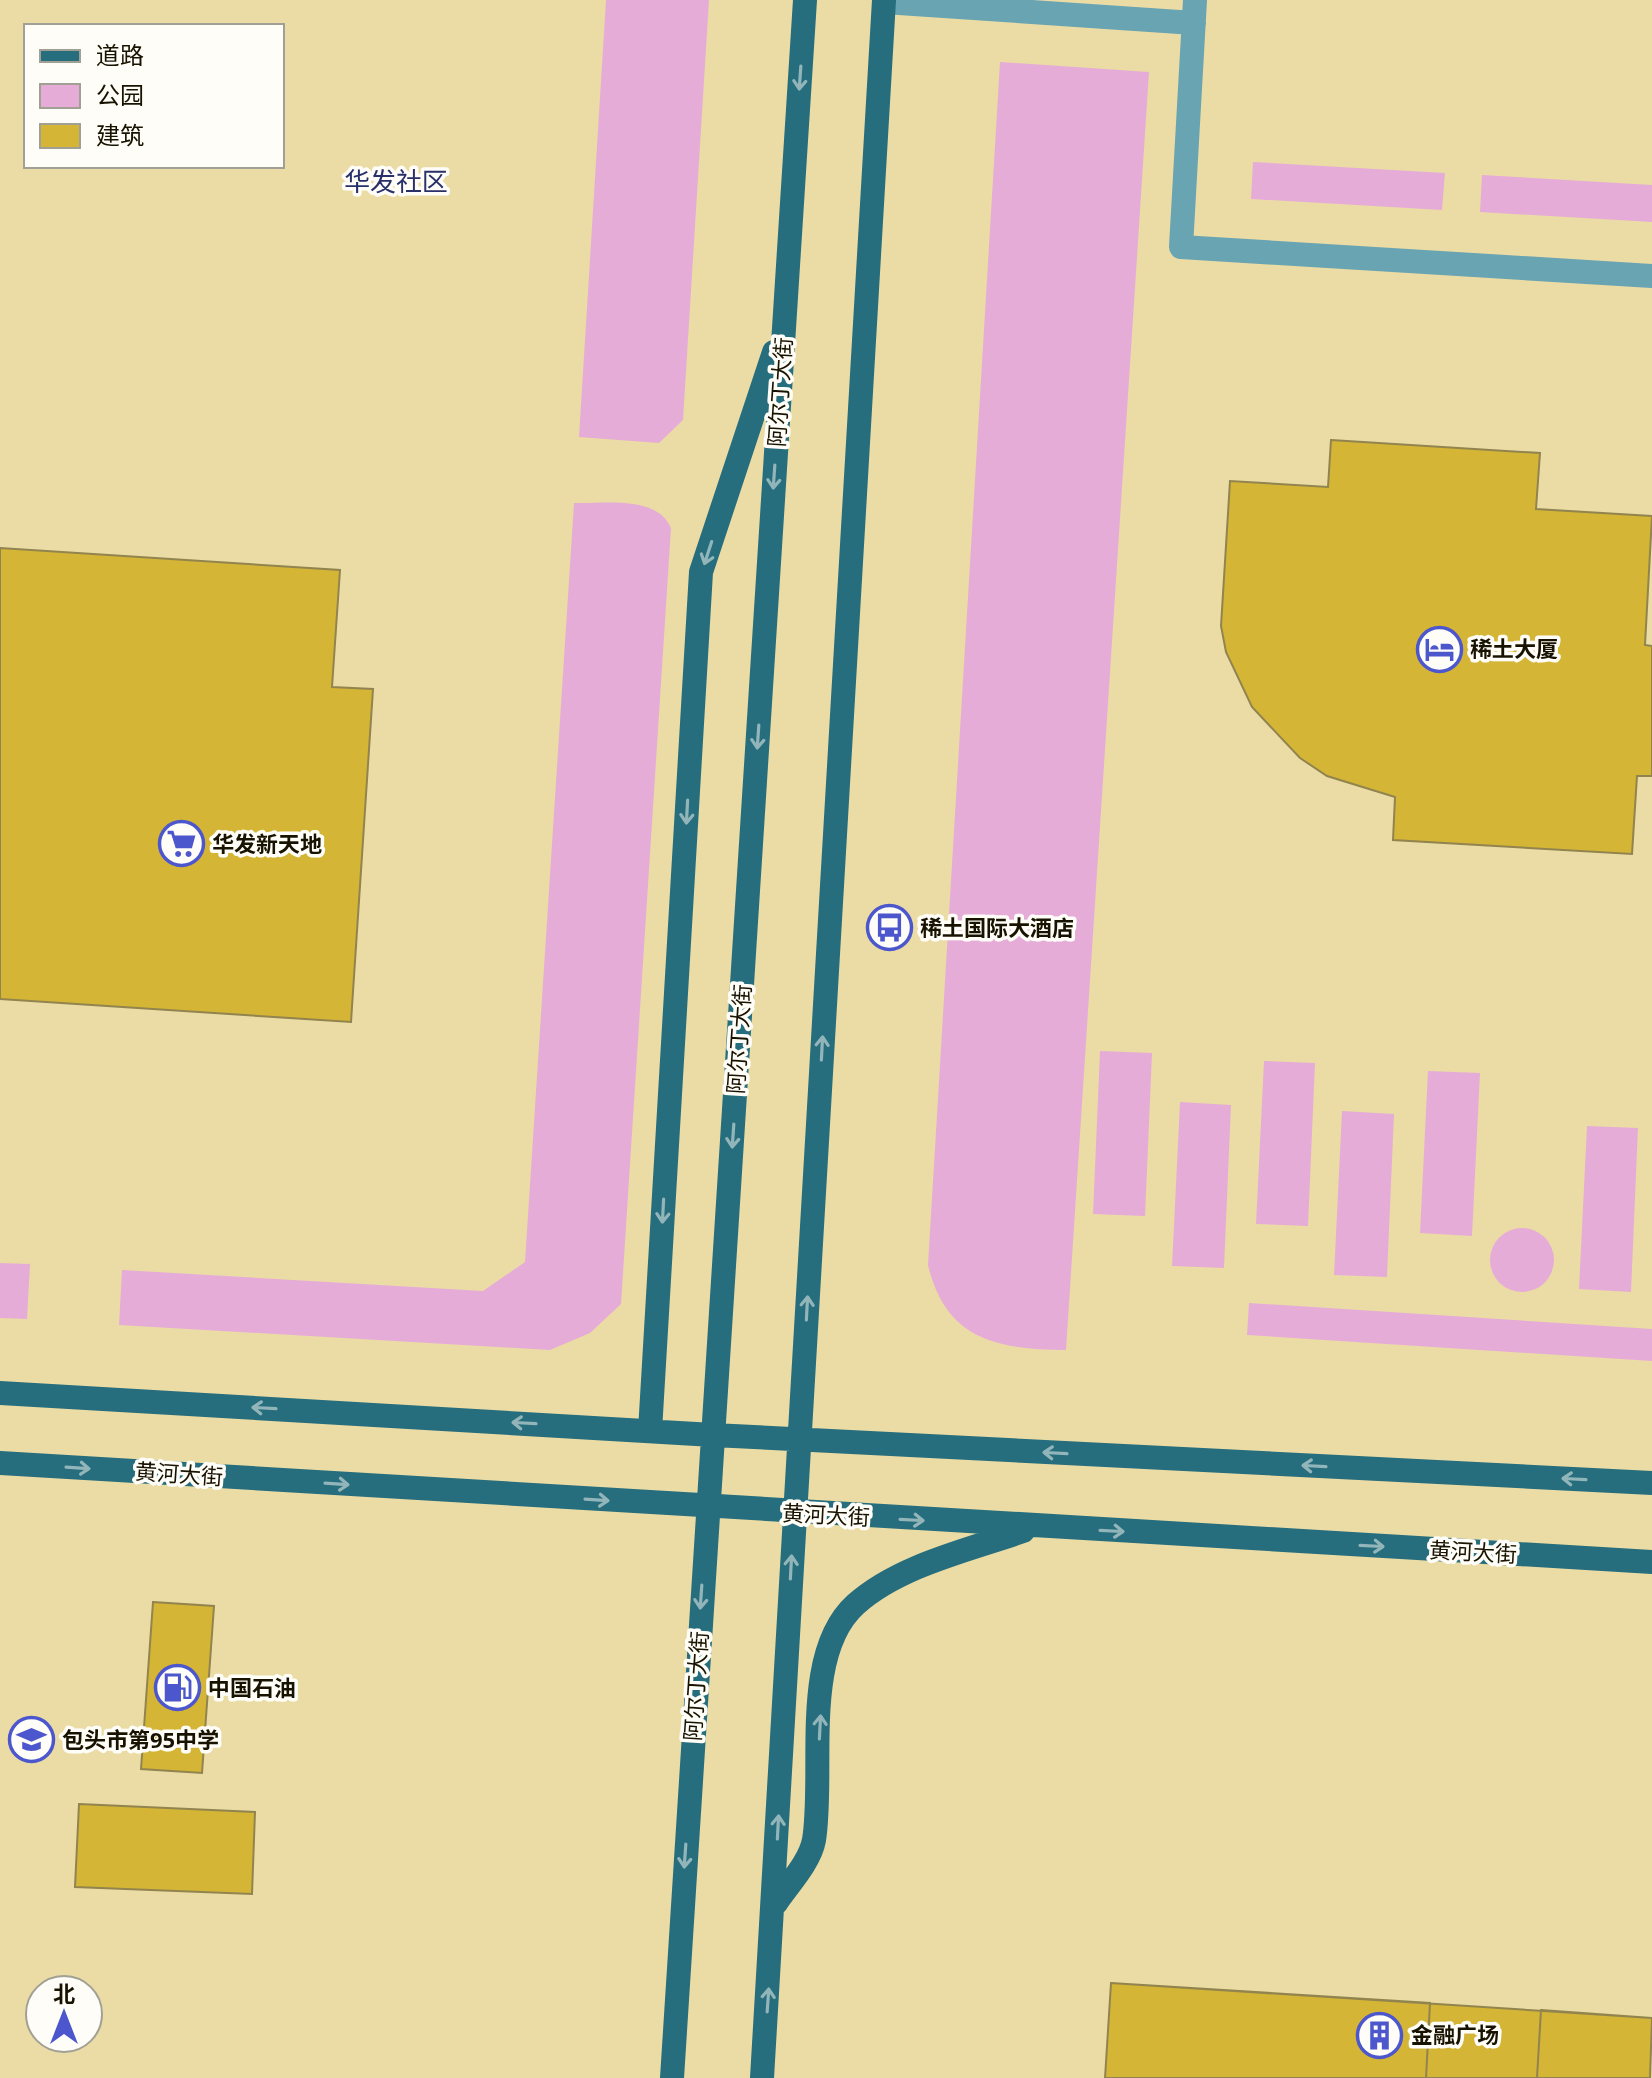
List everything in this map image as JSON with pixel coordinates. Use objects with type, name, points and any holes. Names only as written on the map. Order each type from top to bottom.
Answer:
[{"type":"main road","name":"阿尔丁大街","points":[[672,2078],[805,0]]},
{"type":"main road","points":[[762,2078],[884,1]]},
{"type":"main road","points":[[650,1431],[701,572],[784,320]]},
{"type":"main road","points":[[0,1393],[799,1440],[1652,1483]]},
{"type":"main road","name":"黄河大街","points":[[0,1463],[793,1513],[1652,1562]]},
{"type":"main road","points":[[774,1905],[814,1842],[824,1669],[831,1637],[839,1623],[872,1592],[913,1570],[1035,1527]]},
{"type":"street","points":[[884,1],[1194,12],[1181,247],[1652,276]]},
{"type":"green space","points":[[606,0],[709,0],[683,420],[659,443],[579,437]]},
{"type":"green space","points":[[1000,62],[1149,72],[1066,1350],[1018,1347],[978,1336],[948,1310],[936,1290],[928,1265]]},
{"type":"green space","points":[[1253,162],[1445,173],[1442,210],[1251,199]]},
{"type":"green space","points":[[1482,175],[1652,185],[1652,222],[1480,212]]},
{"type":"green space","points":[[574,503],[642,506],[664,517],[671,528],[621,1304],[590,1333],[550,1350],[119,1325],[122,1270],[483,1291],[525,1262]]},
{"type":"green space","points":[[1100,1051],[1152,1053],[1145,1216],[1093,1214]]},
{"type":"green space","points":[[1264,1061],[1315,1063],[1308,1226],[1256,1224]]},
{"type":"green space","points":[[1428,1071],[1480,1073],[1472,1236],[1420,1233]]},
{"type":"green space","points":[[1180,1102],[1231,1105],[1224,1268],[1172,1266]]},
{"type":"green space","points":[[1342,1111],[1394,1114],[1387,1277],[1334,1275]]},
{"type":"green space","points":[[1587,1126],[1638,1128],[1631,1292],[1579,1289]]},
{"type":"green space","points":[[1522,1228],[1540,1234],[1548,1242],[1554,1260],[1548,1278],[1540,1286],[1522,1292],[1504,1286],[1496,1278],[1490,1260],[1496,1242],[1504,1234]]},
{"type":"green space","points":[[0,1263],[30,1264],[27,1319],[0,1318]]},
{"type":"green space","points":[[1249,1303],[1652,1329],[1652,1361],[1247,1335]]},
{"type":"building","name":"稀土大厦","points":[[1331,440],[1540,453],[1536,509],[1652,516],[1645,645],[1652,646],[1652,776],[1637,776],[1632,854],[1393,840],[1395,797],[1327,776],[1300,758],[1252,707],[1226,652],[1221,626],[1230,481],[1328,487]]},
{"type":"building","name":"华发新天地","points":[[0,548],[340,570],[332,687],[373,689],[351,1022],[0,999]]},
{"type":"building","name":"中国石油","points":[[153,1602],[214,1606],[202,1773],[141,1769]]},
{"type":"building","points":[[79,1804],[255,1812],[252,1894],[75,1887]]},
{"type":"building","name":"金融广场","points":[[1111,1983],[1430,2003],[1426,2078],[1105,2078]]},
{"type":"building","name":"金融广场","points":[[1111,1983],[1652,2018],[1650,2078],[1105,2078]]},
{"type":"building","points":[[1541,2010],[1652,2018],[1650,2078],[1537,2078]]},
{"type":"place","name":"稀土大厦","points":[[1439,649]]},
{"type":"place","name":"华发新天地","points":[[181,844]]},
{"type":"place","name":"稀土国际大酒店","points":[[889,928]]},
{"type":"place","name":"中国石油","points":[[177,1688]]},
{"type":"place","name":"包头市第95中学","points":[[31,1740]]},
{"type":"place","name":"金融广场","points":[[1380,2035]]},
{"type":"district","name":"华发社区","points":[[396,182]]}]
